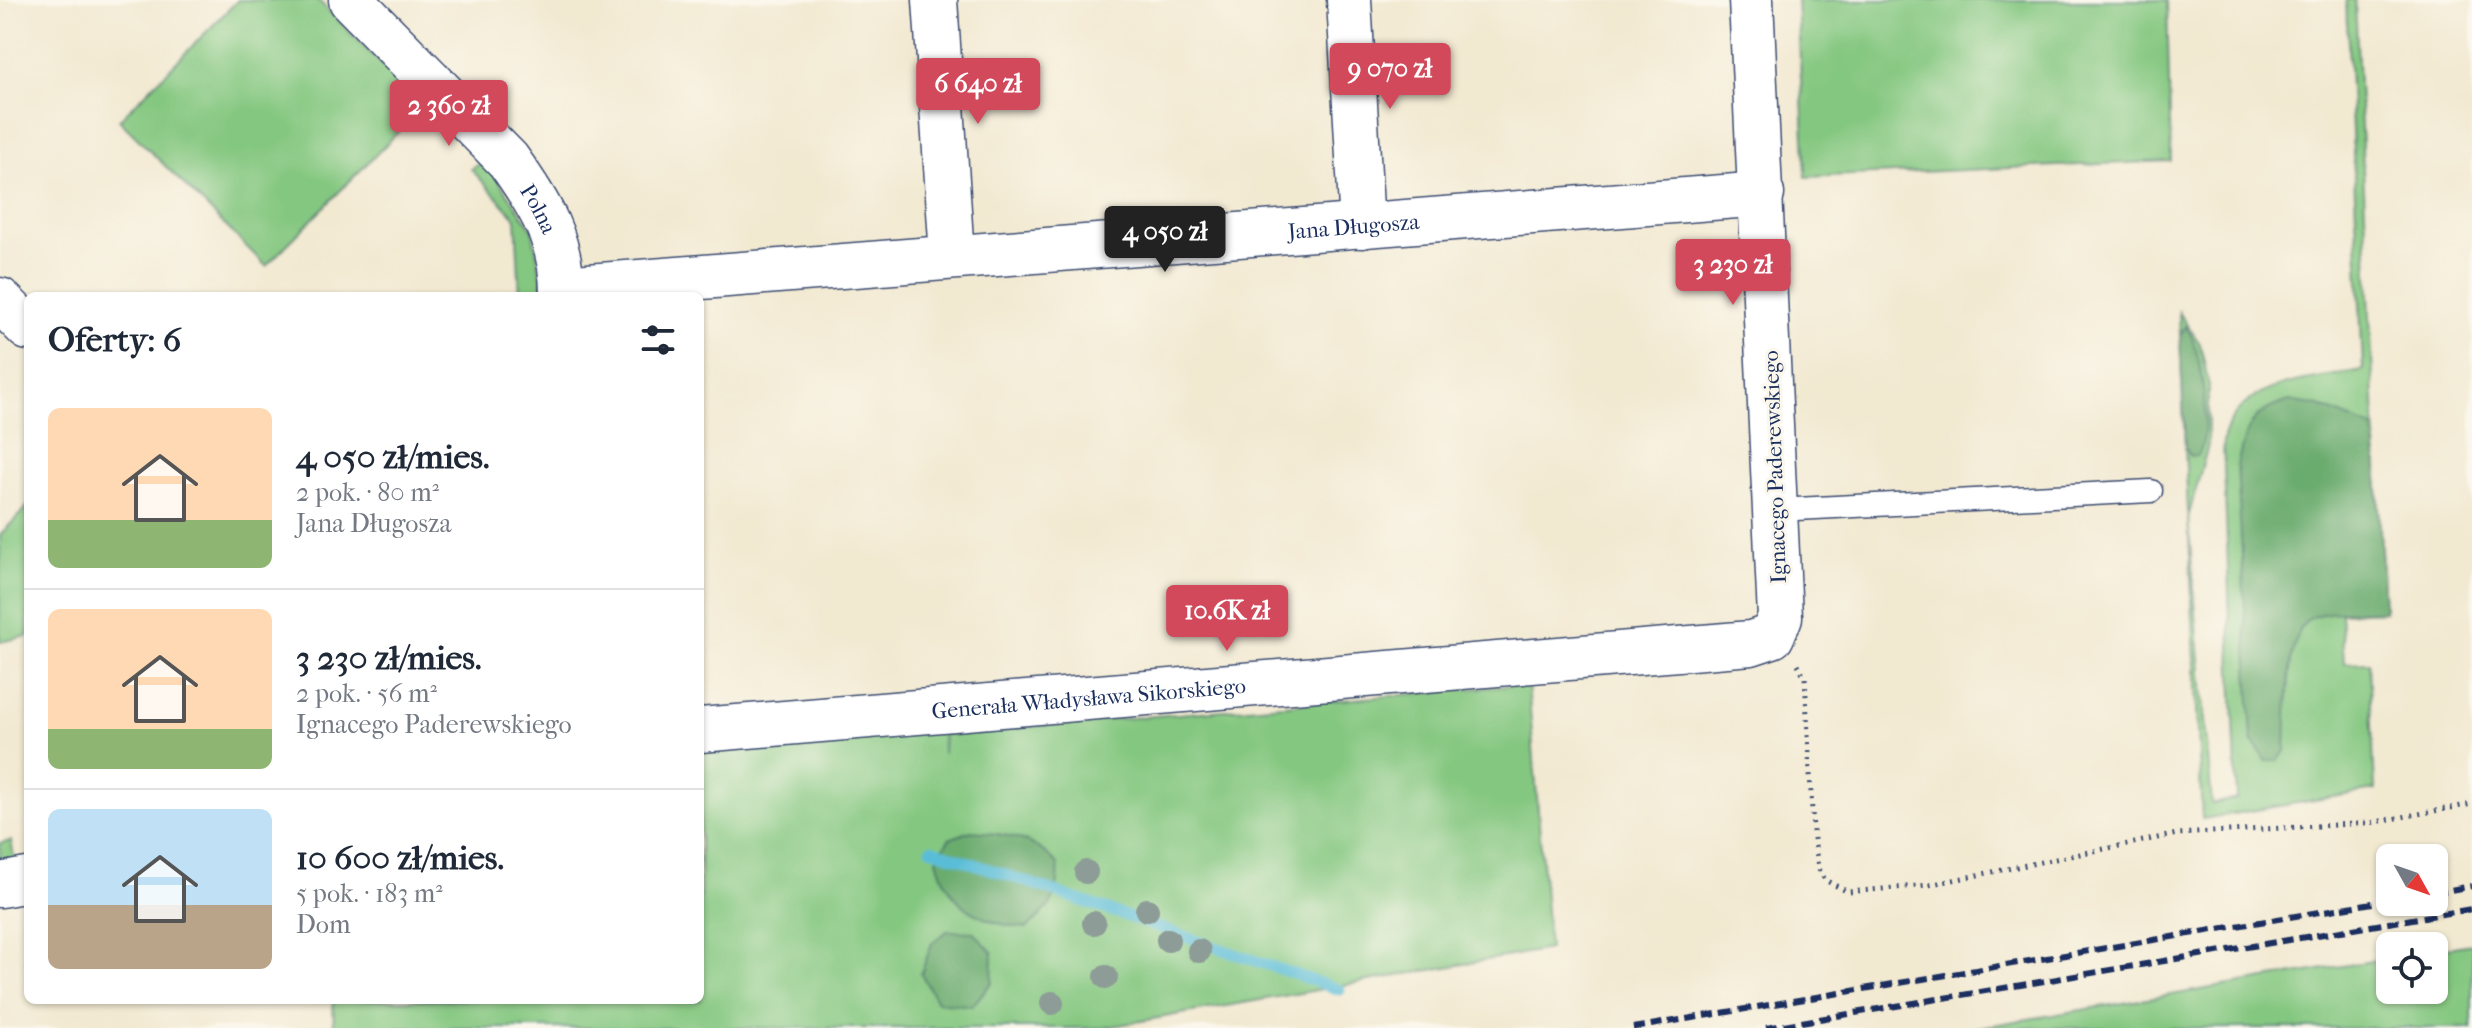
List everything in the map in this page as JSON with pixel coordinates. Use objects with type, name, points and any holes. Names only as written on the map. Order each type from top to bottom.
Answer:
[{"type":"street","name":"Polna","points":[[351,0],[517,171],[553,231],[562,292]]},
{"type":"street","points":[[935,0],[952,256]]},
{"type":"street","points":[[1349,0],[1362,226]]},
{"type":"street","name":"Ignacego Paderewskiego","points":[[1751,0],[1780,617],[1778,628],[1764,641]]},
{"type":"street","name":"Jana Długosza","points":[[562,292],[952,256],[1762,194]]},
{"type":"street","points":[[0,300],[24,324]]},
{"type":"street","name":"Generała Władysława Sikorskiego","points":[[704,730],[1764,641]]},
{"type":"street","points":[[0,885],[24,881]]},
{"type":"lane","points":[[1776,510],[2151,491]]},
{"type":"path","points":[[1764,641],[1796,662],[1805,677],[1813,831],[1818,868],[1825,880],[1848,892],[1929,885],[2177,834],[2370,823],[2472,804]]},
{"type":"green space","points":[[238,0],[318,0],[400,83],[414,116],[266,266],[119,120]]},
{"type":"green space","points":[[1797,0],[2167,0],[2171,161],[1806,177]]},
{"type":"green space","points":[[2346,0],[2355,0],[2384,611],[2341,613],[2344,663],[2369,662],[2375,790],[2202,819],[2189,525],[2212,804],[2237,799],[2223,441],[2231,421],[2243,405],[2260,394],[2300,381],[2363,370]]},
{"type":"green space","points":[[485,161],[532,229],[544,292],[520,292],[516,218],[471,169]]},
{"type":"green space","points":[[2179,312],[2200,344],[2208,381],[2208,445],[2188,517]]},
{"type":"green space","points":[[2185,326],[2196,351],[2205,412],[2202,446],[2197,456],[2190,456],[2185,447],[2180,337]]},
{"type":"green space","points":[[2289,401],[2319,406],[2375,429],[2384,611],[2323,614],[2305,623],[2292,655],[2286,751],[2277,761],[2266,761],[2252,740],[2237,465],[2252,423],[2265,411]]},
{"type":"green space","points":[[24,510],[24,637],[0,642],[0,535]]},
{"type":"green space","points":[[1528,684],[1549,949],[1102,1028],[334,1028],[333,1004],[704,1004],[704,740],[942,722],[943,754],[944,734]]},
{"type":"green space","points":[[971,831],[1018,838],[1038,848],[1058,864],[1058,885],[1053,900],[1027,928],[981,917],[969,910],[949,889],[937,859],[949,839]]},
{"type":"green space","points":[[11,841],[16,867],[0,870],[0,843]]},
{"type":"green space","points":[[947,931],[974,932],[993,953],[992,982],[972,1006],[937,1002],[921,974],[932,943]]},
{"type":"green space","points":[[2472,944],[2472,1028],[1975,1028],[2376,960],[2376,1004],[2448,1004],[2448,948]]},
{"type":"waterway","points":[[931,849],[1340,990]]},
{"type":"railway","points":[[2448,890],[2472,886]]},
{"type":"railway","points":[[1633,1028],[2376,902]]},
{"type":"railway","points":[[1766,1028],[2472,909]]}]
